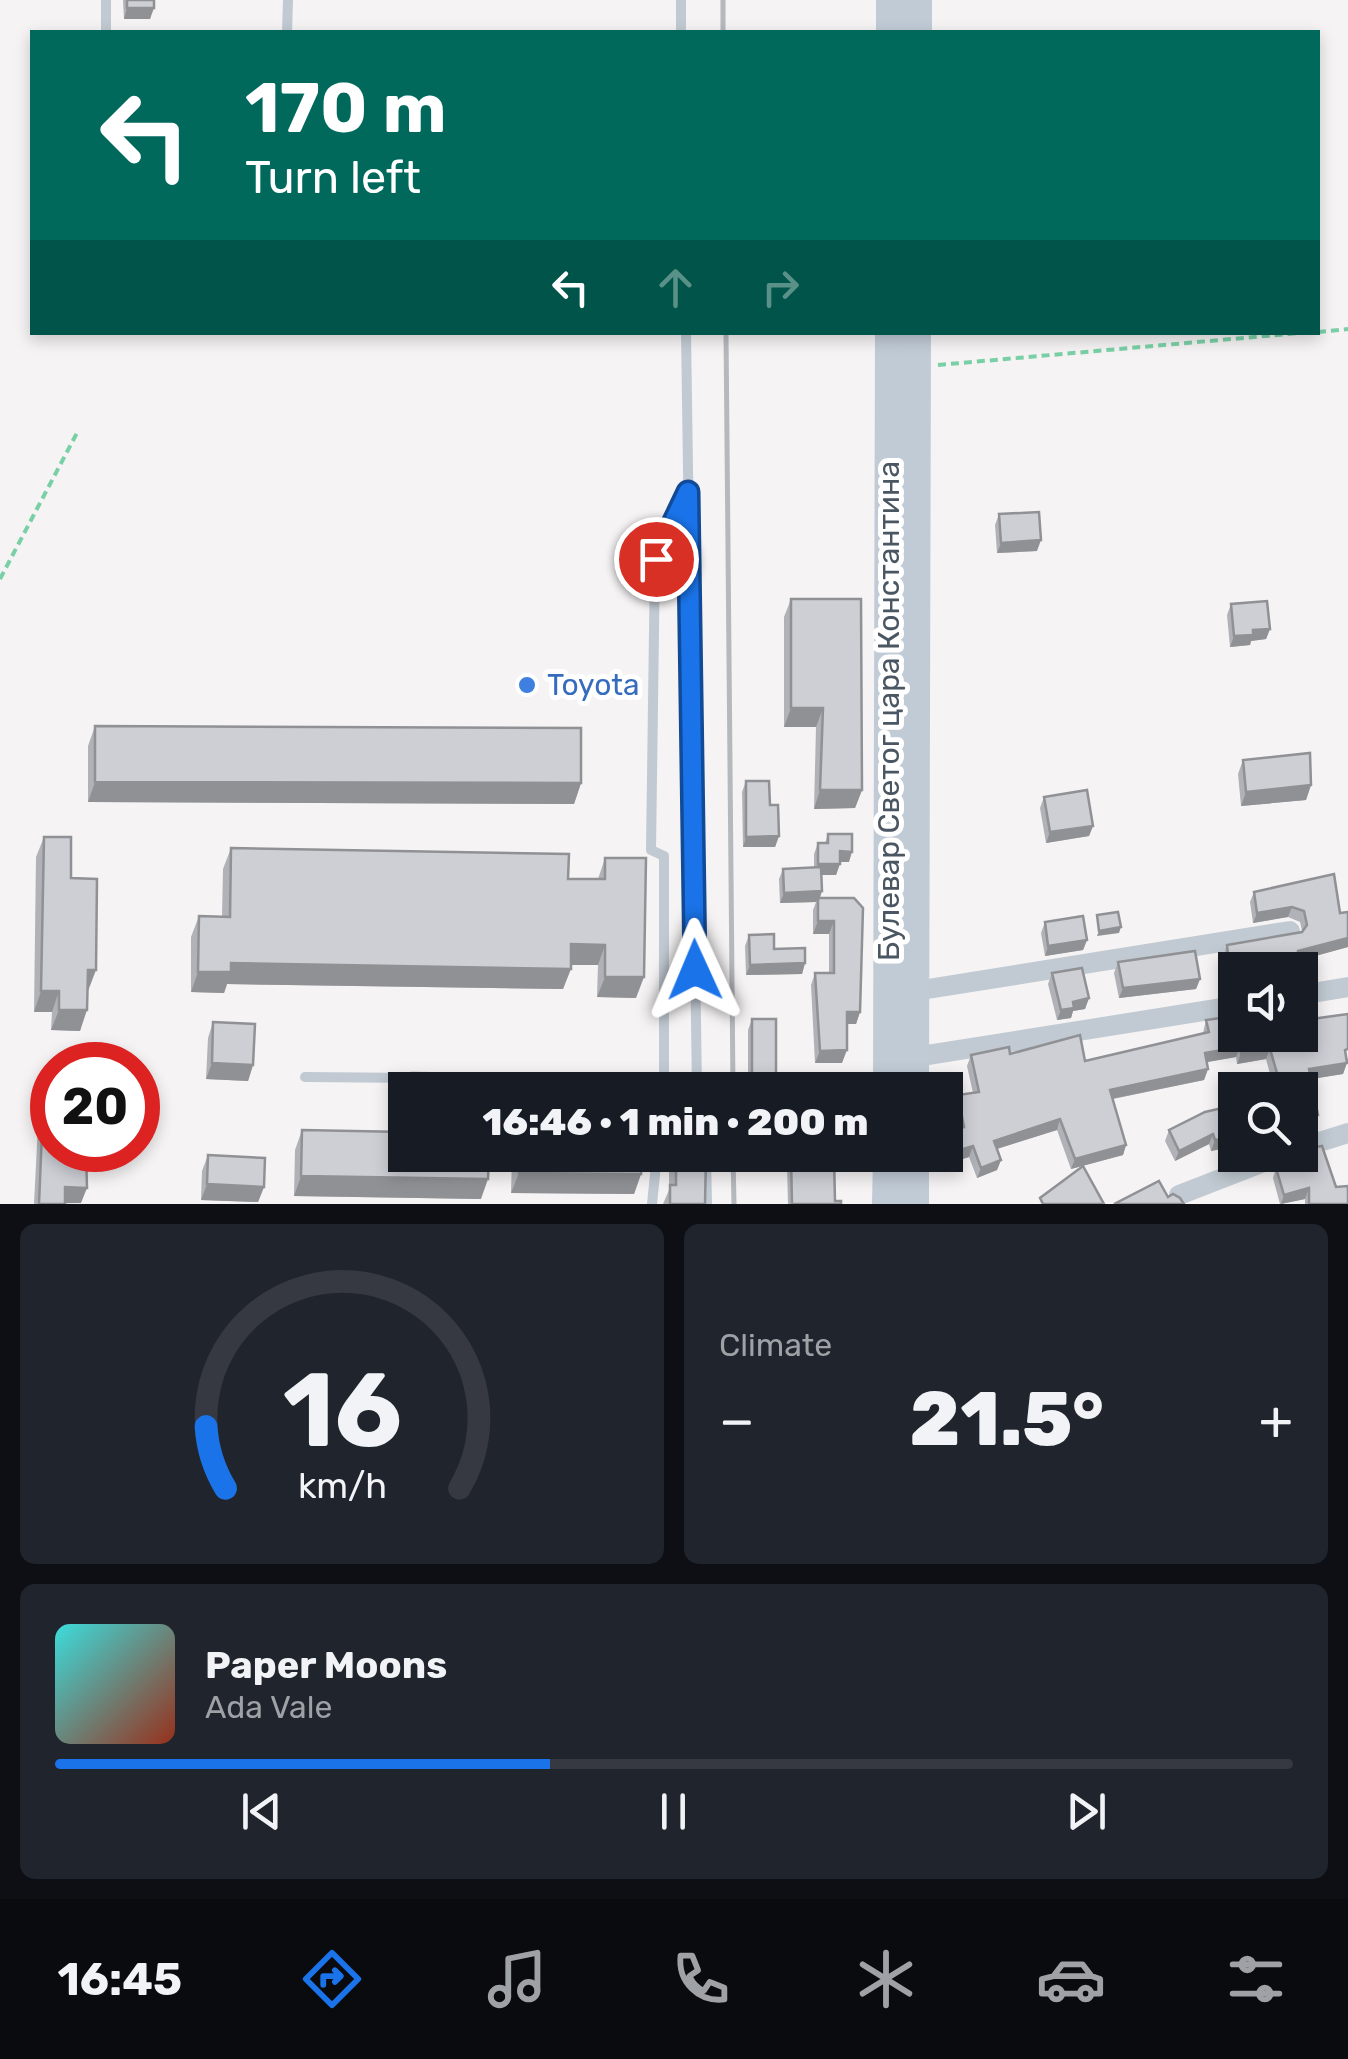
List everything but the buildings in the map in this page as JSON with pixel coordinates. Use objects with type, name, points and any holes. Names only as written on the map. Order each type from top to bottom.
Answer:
[{"type":"main road","points":[[891,0],[891,30]]},
{"type":"main road","points":[[917,0],[917,30]]},
{"type":"main road","name":"Булевар Светог цара Константина","points":[[888,1072],[890,335]]},
{"type":"main road","name":"Булевар Светог цара Константина","points":[[914,1072],[916,335]]},
{"type":"main road","points":[[888,1172],[888,1204]]},
{"type":"main road","points":[[914,1172],[914,1204]]},
{"type":"street","points":[[915,991],[1290,931]]},
{"type":"street","points":[[1318,992],[1348,987]]},
{"type":"street","points":[[914,1057],[1218,1009]]},
{"type":"street","points":[[1318,1142],[1348,1133]]},
{"type":"street","points":[[1180,1196],[1240,1172]]},
{"type":"lane","points":[[106,0],[106,30]]},
{"type":"lane","points":[[288,0],[288,30]]},
{"type":"lane","points":[[681,0],[681,30]]},
{"type":"lane","points":[[686,335],[697,1072]]},
{"type":"lane","points":[[665,1072],[664,856],[651,850],[655,577],[656,559],[688,492]]},
{"type":"lane","points":[[305,1077],[388,1078]]},
{"type":"lane","points":[[652,1204],[655,1172]]},
{"type":"lane","points":[[706,1172],[707,1204]]},
{"type":"path","points":[[1320,331],[1348,329]]},
{"type":"path","points":[[916,367],[1280,335]]},
{"type":"path","points":[[0,579],[78,430]]},
{"type":"railway","points":[[723,0],[723,30]]},
{"type":"railway","points":[[726,335],[733,1072]]},
{"type":"railway","points":[[733,1172],[734,1204]]},
{"type":"place","name":"Toyota","points":[[527,685]]},
{"type":"route","points":[[656,559],[688,492],[695,970]]}]
